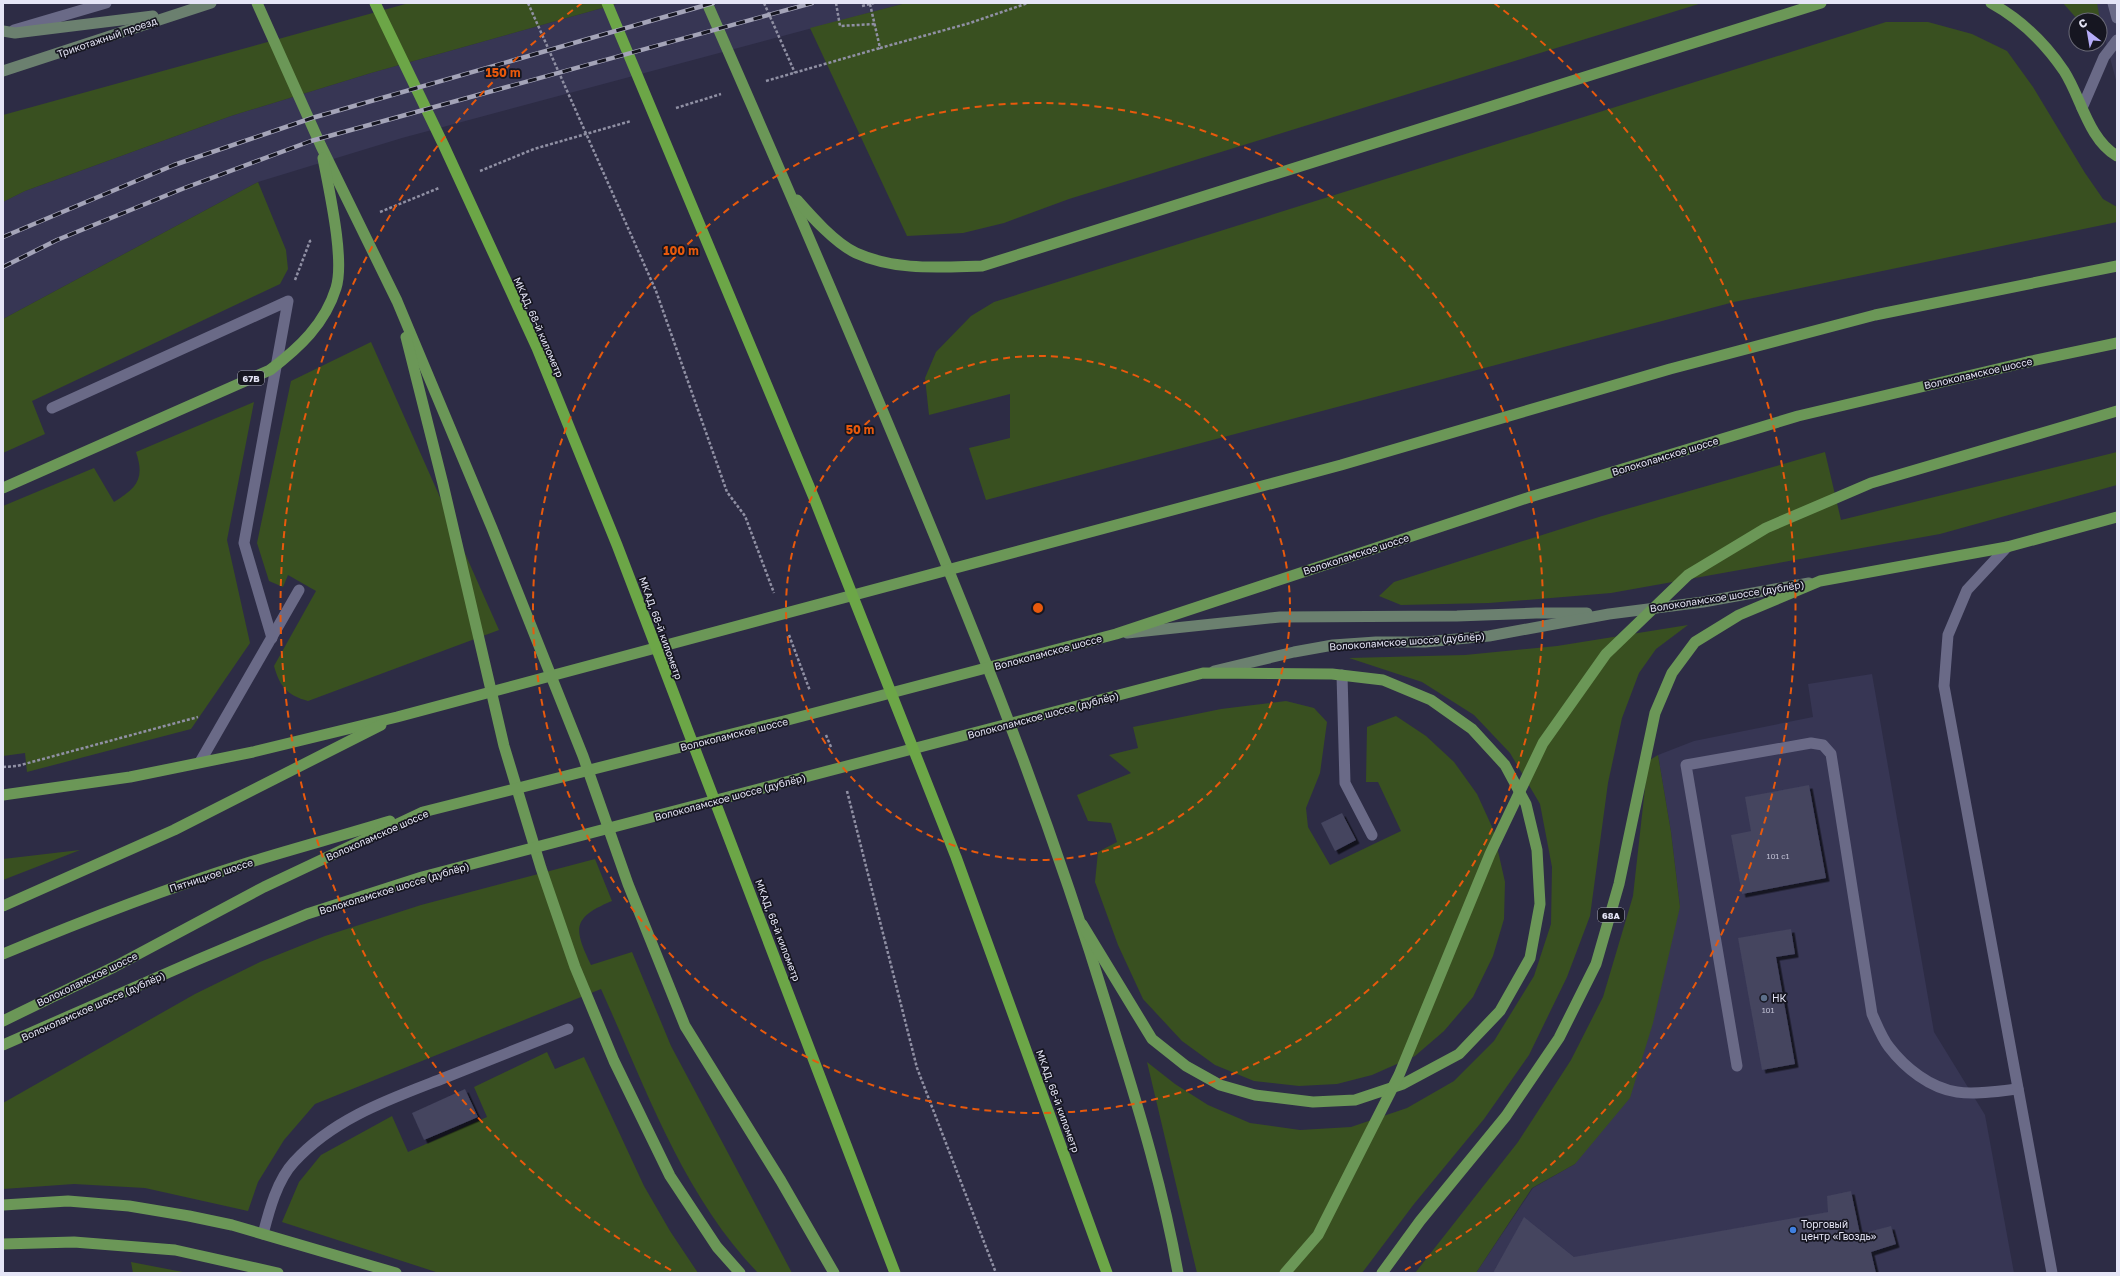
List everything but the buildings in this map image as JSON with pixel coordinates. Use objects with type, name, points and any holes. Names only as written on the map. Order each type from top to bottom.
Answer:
[{"type":"highway","name":"МКАД, 68-й километр","points":[[375,3],[444,146],[537,348],[617,545],[669,685],[733,847],[895,1273]]},
{"type":"highway","name":"МКАД, 68-й километр","points":[[607,3],[814,498],[956,857],[1039,1082],[1106,1273]]},
{"type":"main road","name":"Трикотажный проезд","points":[[3,71],[211,3]]},
{"type":"main road","points":[[257,3],[321,146],[397,301],[492,528],[583,756],[628,884],[685,1026],[781,1181],[834,1273]]},
{"type":"main road","points":[[707,3],[791,194],[910,474],[1022,752],[1082,924],[1137,1104],[1173,1247],[1178,1273]]},
{"type":"main road","points":[[791,194],[823,229],[855,252],[895,266],[926,268],[982,266],[1821,3]]},
{"type":"main road","points":[[1991,3],[2023,24],[2044,46],[2064,72],[2098,137],[2117,156]]},
{"type":"main road","points":[[4,32],[16,33],[177,13]]},
{"type":"main road","name":"67B","points":[[3,488],[270,370],[294,352],[313,332],[327,310],[337,287],[339,262],[321,146]]},
{"type":"main road","points":[[3,795],[130,777],[397,717],[1341,465],[1670,369],[1875,315],[2117,266]]},
{"type":"main road","points":[[397,301],[443,484],[504,746],[541,868],[575,967],[614,1061],[670,1176],[717,1247],[740,1273]]},
{"type":"main road","name":"Волоколамское шоссе","points":[[3,1021],[114,967],[264,887],[423,812],[594,770],[1116,634],[1530,497],[1798,416],[2027,362],[2117,343]]},
{"type":"main road","points":[[1285,1273],[1318,1235],[1399,1075],[1490,854],[1543,743],[1606,654],[1688,576],[1766,528],[1870,483],[2117,411]]},
{"type":"main road","name":"Волоколамское шоссе (дублёр)","points":[[3,1045],[197,960],[307,914],[422,877],[1203,673],[1294,652],[1333,645],[1376,642],[1425,642],[1489,636],[1609,614],[1703,602],[2007,547],[2117,517]]},
{"type":"main road","name":"68A","points":[[1382,1273],[1420,1221],[1510,1110],[1559,1038],[1596,964],[1619,884],[1655,713],[1672,673],[1695,642],[1739,615],[1820,581]]},
{"type":"main road","points":[[1116,634],[1280,617],[1458,616],[1536,613],[1609,614]]},
{"type":"main road","points":[[1082,924],[1152,1039],[1186,1066],[1220,1085],[1255,1095],[1313,1102],[1355,1100],[1404,1084],[1459,1054],[1500,1011],[1530,958],[1540,904],[1537,850],[1526,804],[1505,765],[1472,729],[1432,700],[1383,680],[1342,675],[1203,673]]},
{"type":"main road","points":[[3,906],[174,830],[397,717]]},
{"type":"main road","name":"Пятницкое шоссе","points":[[3,954],[68,926],[169,889],[245,864],[423,812]]},
{"type":"main road","points":[[3,1205],[68,1201],[129,1206],[189,1216],[264,1234],[396,1273]]},
{"type":"main road","points":[[3,1244],[74,1242],[175,1250],[278,1273]]},
{"type":"street","points":[[4,32],[106,3]]},
{"type":"street","points":[[2113,3],[2117,18]]},
{"type":"street","points":[[2082,108],[2104,58],[2117,40]]},
{"type":"street","points":[[52,408],[288,301]]},
{"type":"street","points":[[272,638],[244,543],[288,301]]},
{"type":"street","points":[[2007,547],[1967,590],[1948,635],[1944,686],[2052,1273]]},
{"type":"street","points":[[200,762],[299,590]]},
{"type":"street","points":[[1342,675],[1345,783],[1372,835]]},
{"type":"street","points":[[1737,1066],[1686,765],[1811,743],[1823,745],[1830,754],[1872,1014],[1888,1046],[1906,1065],[1928,1082],[1956,1092],[1987,1093],[2018,1089]]},
{"type":"street","points":[[264,1234],[267,1217],[280,1183],[293,1163],[315,1142],[363,1110],[568,1029]]},
{"type":"path","points":[[528,3],[656,292],[727,492],[744,516],[775,597]]},
{"type":"path","points":[[764,3],[795,73]]},
{"type":"path","points":[[836,3],[840,26],[875,24]]},
{"type":"path","points":[[862,6],[874,3]]},
{"type":"path","points":[[764,82],[970,23],[1028,3]]},
{"type":"path","points":[[870,4],[880,48]]},
{"type":"path","points":[[672,109],[726,93]]},
{"type":"path","points":[[476,173],[534,149],[634,120]]},
{"type":"path","points":[[375,214],[440,188]]},
{"type":"path","points":[[288,301],[310,241],[317,238]]},
{"type":"path","points":[[786,627],[811,694]]},
{"type":"path","points":[[3,767],[17,766],[196,718],[236,700]]},
{"type":"path","points":[[825,732],[833,754]]},
{"type":"path","points":[[844,784],[850,798],[918,1068],[996,1273]]},
{"type":"shaded area","points":[[620,3],[906,3],[402,138],[258,182],[3,319],[3,202],[25,191],[231,116],[371,73]]},
{"type":"shaded area","points":[[2095,3],[2117,3],[2117,84],[2108,50],[2108,12],[2098,12]]},
{"type":"shaded area","points":[[1872,674],[1934,1032],[1985,1115],[2014,1273],[1476,1273],[1533,1188],[1575,1164],[1680,907],[1671,832],[1658,755],[1694,741],[1813,717],[1808,684]]},
{"type":"green space","points":[[409,3],[620,3],[371,73],[231,116],[25,191],[3,202],[3,115]]},
{"type":"green space","points":[[906,3],[1702,3],[1069,199],[1004,223],[963,233],[907,236],[810,28]]},
{"type":"green space","points":[[2063,3],[2097,3],[2099,12],[2071,12]]},
{"type":"green space","points":[[1886,22],[1928,22],[1972,34],[2007,51],[2033,87],[2085,173],[2103,199],[2117,207],[2117,222],[1734,302],[986,500],[969,448],[1010,438],[1010,394],[929,415],[925,378],[936,352],[971,316],[994,302]]},
{"type":"green space","points":[[258,182],[286,250],[288,269],[280,284],[32,401],[45,434],[3,453],[3,319]]},
{"type":"green space","points":[[371,342],[499,630],[308,701],[295,696],[285,689],[276,673],[274,666],[316,591],[288,575],[283,587],[269,581],[257,543],[291,381]]},
{"type":"green space","points":[[254,402],[227,540],[250,643],[191,729],[27,772],[25,753],[3,756],[3,506],[94,468],[114,502],[128,492],[137,482],[140,469],[136,452]]},
{"type":"green space","points":[[1825,452],[1841,520],[2117,452],[2117,485],[1940,534],[1611,593],[1489,603],[1401,605],[1379,596],[1394,582],[1602,516]]},
{"type":"green space","points":[[1688,625],[1656,649],[1639,673],[1622,718],[1608,783],[1590,916],[1567,977],[1529,1055],[1484,1119],[1414,1204],[1362,1273],[1197,1273],[1147,1062],[1175,1084],[1208,1105],[1250,1123],[1300,1130],[1351,1127],[1407,1108],[1454,1081],[1494,1041],[1534,976],[1551,924],[1552,867],[1540,804],[1510,753],[1474,715],[1422,682],[1349,658],[1465,655],[1557,646]]},
{"type":"green space","points":[[1286,701],[1314,708],[1327,722],[1320,773],[1306,808],[1308,827],[1330,865],[1401,831],[1378,782],[1366,782],[1367,727],[1396,716],[1426,736],[1454,762],[1477,794],[1493,829],[1505,882],[1504,919],[1493,956],[1473,997],[1444,1031],[1415,1056],[1372,1075],[1337,1084],[1299,1086],[1254,1081],[1215,1065],[1182,1041],[1143,999],[1118,945],[1095,882],[1098,852],[1117,842],[1111,823],[1088,821],[1077,795],[1131,773],[1109,755],[1138,748],[1133,727],[1221,709]]},
{"type":"green space","points":[[1658,755],[1671,832],[1680,907],[1653,1023],[1630,1098],[1575,1164],[1532,1188],[1476,1273],[1415,1273],[1518,1142],[1571,1060],[1603,997],[1633,896],[1648,761]]},
{"type":"green space","points":[[80,850],[3,880],[3,859]]},
{"type":"green space","points":[[595,859],[612,901],[589,913],[583,919],[579,933],[585,953],[591,965],[632,952],[671,1046],[792,1273],[758,1273],[731,1242],[708,1209],[687,1174],[650,1101],[601,989],[315,1104],[284,1140],[258,1182],[248,1211],[145,1188],[74,1184],[3,1189],[3,1103],[195,994],[260,962],[325,936],[421,905]]},
{"type":"green space","points":[[547,1052],[555,1069],[584,1057],[644,1186],[670,1231],[698,1273],[439,1273],[282,1222],[299,1182],[321,1155],[392,1116],[408,1152],[487,1117],[474,1087]]},
{"type":"green space","points":[[131,1262],[188,1273],[133,1273]]},
{"type":"railway","points":[[3,237],[174,165],[312,118],[713,3]]},
{"type":"railway","points":[[3,267],[57,240],[182,189],[311,141],[812,3]]},
{"type":"place","name":"НК","points":[[1764,998]]},
{"type":"place","name":"Торговый центр «Гвоздь»","points":[[1793,1230]]}]
